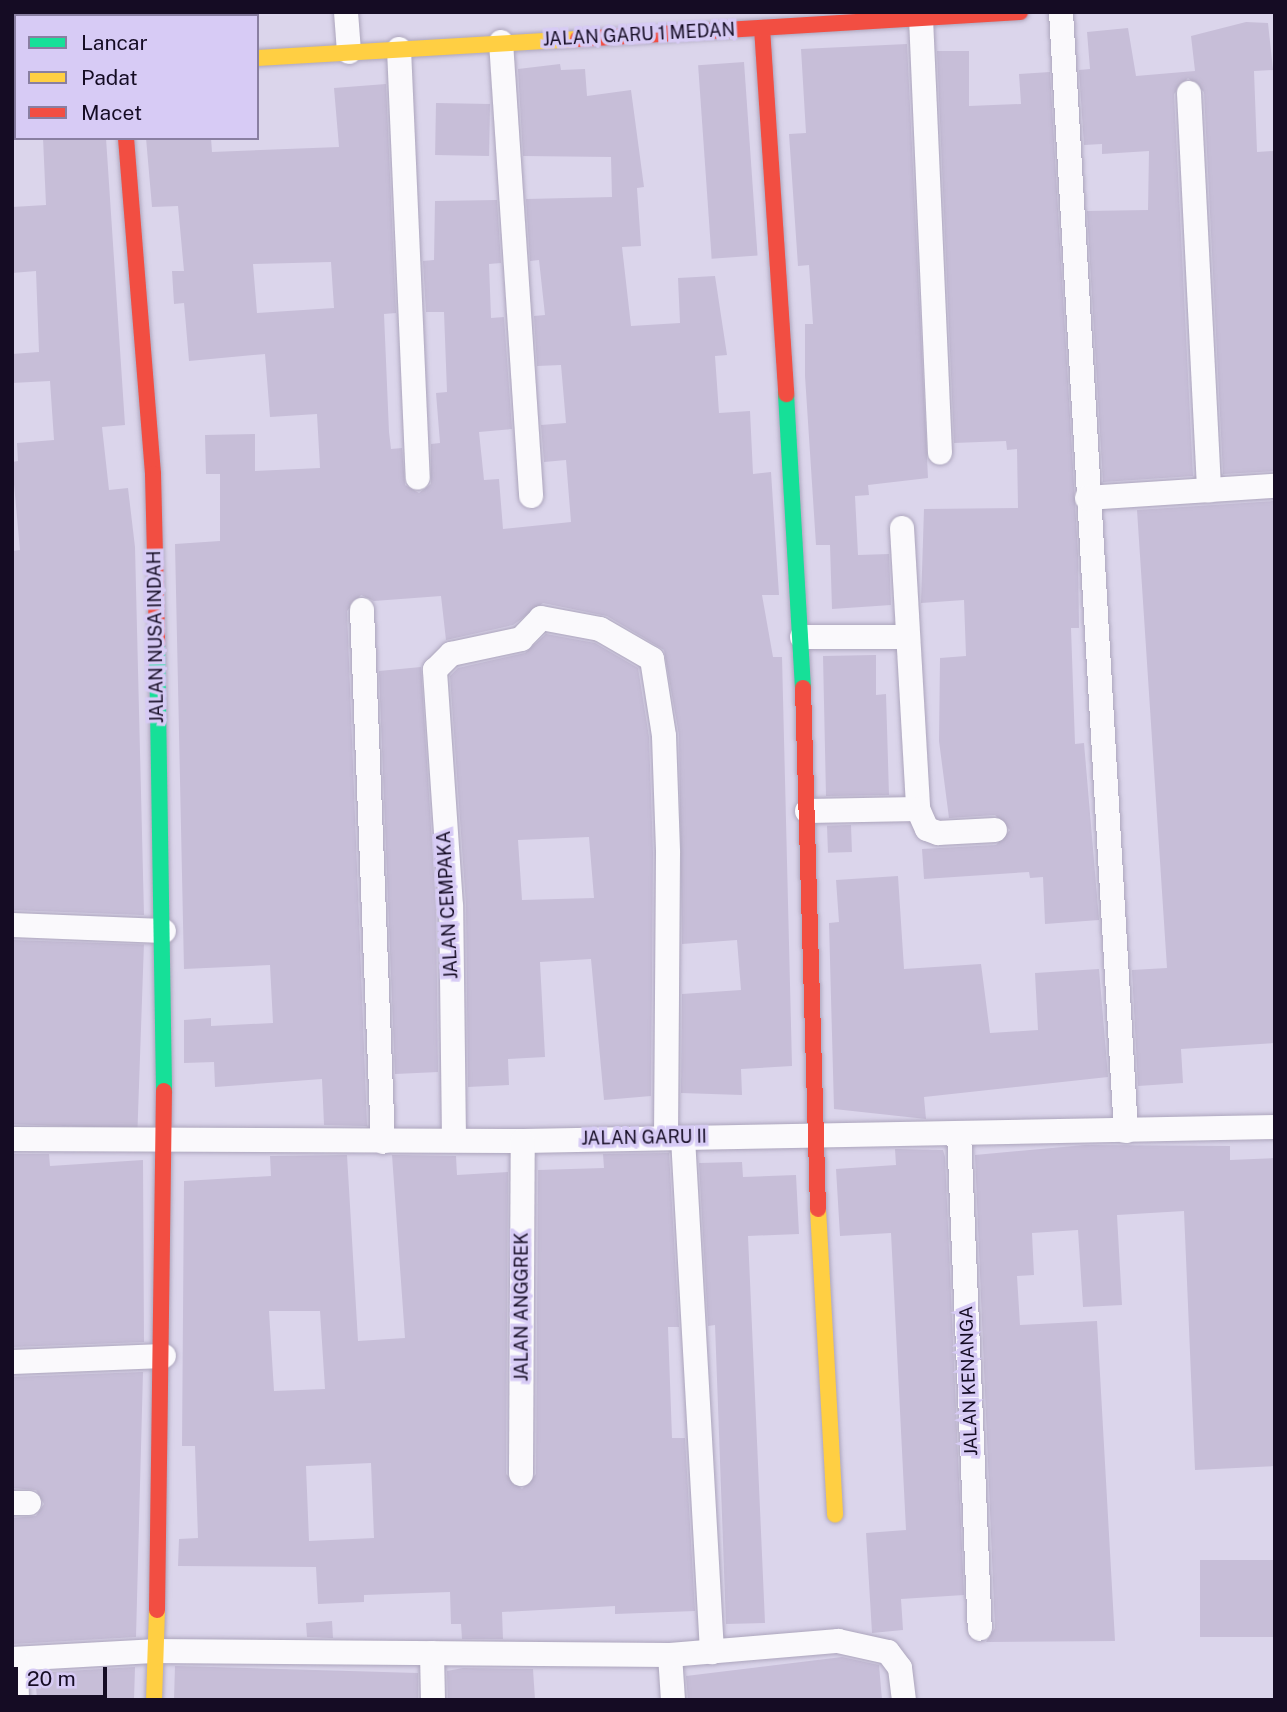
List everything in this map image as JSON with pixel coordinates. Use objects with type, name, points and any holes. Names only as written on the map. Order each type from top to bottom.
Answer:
[{"type":"street","points":[[346,12],[349,52]]},
{"type":"street","name":"JALAN GARU 1 MEDAN","points":[[259,58],[501,42],[637,24],[762,28],[1020,12]]},
{"type":"street","points":[[1061,12],[1087,498],[1126,1131]]},
{"type":"street","points":[[920,18],[940,453]]},
{"type":"street","points":[[762,28],[802,636],[814,1133],[835,1515]]},
{"type":"street","points":[[501,42],[531,496]]},
{"type":"street","points":[[399,49],[418,478]]},
{"type":"street","points":[[1189,93],[1209,490]]},
{"type":"street","name":"JALAN NUSA INDAH","points":[[126,140],[153,474],[164,931],[164,1356],[153,1651],[154,1700]]},
{"type":"street","points":[[1087,498],[1275,486]]},
{"type":"street","points":[[901,528],[918,809],[927,830],[995,830]]},
{"type":"street","points":[[362,610],[383,1142]]},
{"type":"street","name":"JALAN CEMPAKA","points":[[454,1140],[451,906],[435,670],[451,654],[521,639],[541,618],[600,629],[652,659],[664,736],[675,1138]]},
{"type":"street","points":[[802,636],[908,637]]},
{"type":"street","points":[[807,811],[918,809]]},
{"type":"street","points":[[12,925],[164,931]]},
{"type":"street","name":"JALAN GARU II","points":[[12,1139],[163,1137],[383,1142],[1275,1127]]},
{"type":"street","name":"JALAN KENANGA","points":[[958,1133],[980,1629]]},
{"type":"street","points":[[675,1138],[712,1652]]},
{"type":"street","name":"JALAN ANGGREK","points":[[521,1474],[523,1140]]},
{"type":"street","points":[[12,1362],[164,1356]]},
{"type":"street","points":[[17,1700],[14,1659],[153,1651],[670,1655],[875,1644],[900,1668],[904,1700]]},
{"type":"street","points":[[432,1653],[433,1700]]},
{"type":"street","points":[[670,1655],[673,1700]]},
{"type":"building","points":[[1246,22],[1268,23],[1273,70],[1254,71],[1257,152],[1274,151],[1275,471],[1223,474],[1204,92],[1188,78],[1174,94],[1193,476],[1103,482],[1087,211],[1148,210],[1149,151],[1102,154],[1102,144],[1084,145],[1079,70],[1090,69],[1087,32],[1128,28],[1136,76],[1195,71],[1191,36]]},
{"type":"building","points":[[907,44],[928,478],[868,485],[869,495],[855,496],[858,555],[889,554],[891,605],[832,609],[830,545],[816,545],[805,376],[805,324],[813,324],[809,265],[798,266],[789,134],[806,133],[801,49]]},
{"type":"building","points":[[937,51],[969,51],[969,106],[1021,104],[1019,74],[1050,72],[1078,555],[1079,628],[1071,628],[1075,744],[1084,743],[1099,920],[1045,924],[1043,877],[1030,878],[1029,872],[924,879],[922,849],[996,845],[1010,830],[995,815],[949,818],[939,741],[940,658],[966,656],[964,600],[921,603],[924,509],[1018,508],[1017,449],[1007,450],[1006,441],[954,443]]},
{"type":"building","points":[[744,62],[758,256],[712,259],[698,65]]},
{"type":"building","points":[[560,64],[561,70],[585,69],[587,96],[631,90],[644,187],[637,188],[641,246],[622,247],[631,326],[680,323],[678,278],[715,276],[727,355],[715,356],[719,413],[750,411],[753,474],[771,472],[779,595],[762,595],[773,657],[782,657],[792,1066],[741,1069],[742,1095],[681,1093],[682,994],[741,990],[737,940],[682,944],[679,735],[664,650],[607,616],[543,603],[513,625],[446,640],[441,596],[374,601],[361,595],[347,611],[367,1126],[324,1125],[322,1079],[215,1087],[214,1062],[184,1063],[184,1020],[211,1018],[211,1026],[273,1023],[270,965],[184,969],[175,544],[220,541],[220,474],[206,474],[205,435],[255,434],[255,471],[320,468],[317,414],[270,417],[265,354],[189,361],[184,303],[174,304],[172,271],[184,271],[178,206],[152,207],[146,140],[211,140],[212,152],[339,147],[334,88],[386,84],[396,313],[384,314],[389,432],[391,449],[402,448],[405,485],[419,493],[431,484],[431,444],[440,443],[436,393],[447,392],[444,312],[426,312],[423,261],[434,260],[435,201],[497,200],[501,263],[489,264],[491,318],[504,317],[512,429],[479,432],[484,480],[499,479],[503,529],[571,522],[566,460],[544,462],[541,425],[566,423],[561,365],[537,366],[534,316],[545,315],[539,260],[530,261],[526,199],[612,197],[611,157],[523,156],[518,69]],"holes":[[[331,262],[334,308],[257,313],[253,264]]]},
{"type":"building","points":[[436,103],[490,104],[489,156],[435,155]]},
{"type":"building","points":[[43,140],[106,140],[125,425],[102,427],[109,490],[128,488],[135,547],[144,915],[12,910],[12,551],[20,550],[12,462],[18,461],[17,443],[54,440],[50,381],[12,383],[12,354],[39,352],[36,271],[12,273],[12,207],[46,205]]},
{"type":"building","points":[[1275,501],[1275,1043],[1181,1049],[1183,1083],[1138,1086],[1132,970],[1167,968],[1137,510]]},
{"type":"building","points":[[546,634],[595,643],[638,668],[649,737],[653,853],[651,1096],[604,1100],[591,959],[540,962],[545,1057],[508,1059],[509,1085],[468,1087],[466,905],[450,676],[458,668],[525,653]],"holes":[[[589,837],[594,898],[522,900],[518,840]]]},
{"type":"building","points":[[876,655],[876,695],[886,694],[889,795],[826,796],[823,656]]},
{"type":"building","points":[[421,667],[436,907],[438,1072],[395,1074],[379,671]]},
{"type":"building","points":[[851,825],[852,852],[828,853],[827,826]]},
{"type":"building","points":[[898,876],[904,969],[981,964],[990,1033],[1038,1030],[1035,973],[1099,969],[1108,1077],[924,1097],[926,1119],[834,1109],[829,923],[839,922],[836,880]]},
{"type":"building","points":[[12,940],[144,945],[137,1128],[12,1124]]},
{"type":"building","points":[[1085,1145],[1230,1146],[1230,1160],[1275,1158],[1275,1466],[1195,1470],[1184,1211],[1117,1215],[1122,1305],[1083,1307],[1078,1230],[1032,1233],[1034,1275],[1017,1276],[1020,1325],[1097,1321],[1115,1641],[986,1642],[995,1628],[975,1155]]},
{"type":"building","points":[[895,1149],[943,1150],[945,1157],[964,1595],[901,1599],[903,1630],[872,1633],[866,1533],[906,1530],[891,1233],[840,1236],[836,1169],[896,1165]]},
{"type":"building","points":[[669,1153],[679,1327],[668,1327],[672,1438],[685,1438],[695,1611],[615,1614],[615,1606],[502,1612],[503,1639],[462,1639],[461,1624],[451,1624],[450,1592],[364,1595],[364,1602],[318,1604],[316,1567],[178,1566],[179,1539],[198,1538],[195,1446],[182,1446],[184,1181],[271,1176],[270,1156],[347,1155],[358,1341],[405,1338],[392,1155],[456,1156],[457,1175],[508,1172],[506,1474],[522,1489],[536,1474],[538,1170],[604,1168],[603,1154]],"holes":[[[269,1311],[320,1311],[325,1389],[274,1391]],[[371,1463],[374,1538],[309,1541],[306,1466]]]},
{"type":"building","points":[[12,1154],[49,1154],[50,1166],[143,1160],[144,1342],[12,1347]]},
{"type":"building","points":[[742,1162],[743,1177],[796,1175],[799,1234],[748,1236],[765,1623],[726,1624],[715,1325],[708,1326],[699,1163]]},
{"type":"building","points":[[143,1372],[136,1637],[12,1644],[12,1518],[36,1516],[44,1504],[36,1490],[12,1488],[12,1377]]},
{"type":"building","points":[[1200,1560],[1275,1560],[1275,1637],[1200,1637]]},
{"type":"building","points":[[332,1621],[333,1638],[307,1637],[306,1623]]},
{"type":"building","points":[[842,1657],[879,1665],[882,1700],[688,1700],[686,1676]]},
{"type":"building","points":[[175,1666],[418,1673],[418,1700],[174,1700]]},
{"type":"building","points":[[135,1667],[134,1700],[37,1700],[35,1673]]},
{"type":"building","points":[[463,1668],[533,1669],[535,1700],[448,1700],[447,1671]]},
{"type":"traffic: fast","points":[[786,394],[803,688]]},
{"type":"traffic: fast","points":[[157,643],[164,1091]]},
{"type":"traffic: slow","points":[[259,58],[578,39]]},
{"type":"traffic: slow","points":[[818,1209],[835,1515]]},
{"type":"traffic: slow","points":[[154,1700],[157,1610]]},
{"type":"traffic: jam","points":[[578,39],[1020,12]]},
{"type":"traffic: jam","points":[[762,28],[786,394]]},
{"type":"traffic: jam","points":[[126,140],[153,474],[157,643]]},
{"type":"traffic: jam","points":[[803,688],[818,1209]]},
{"type":"traffic: jam","points":[[157,1610],[164,1091]]}]
